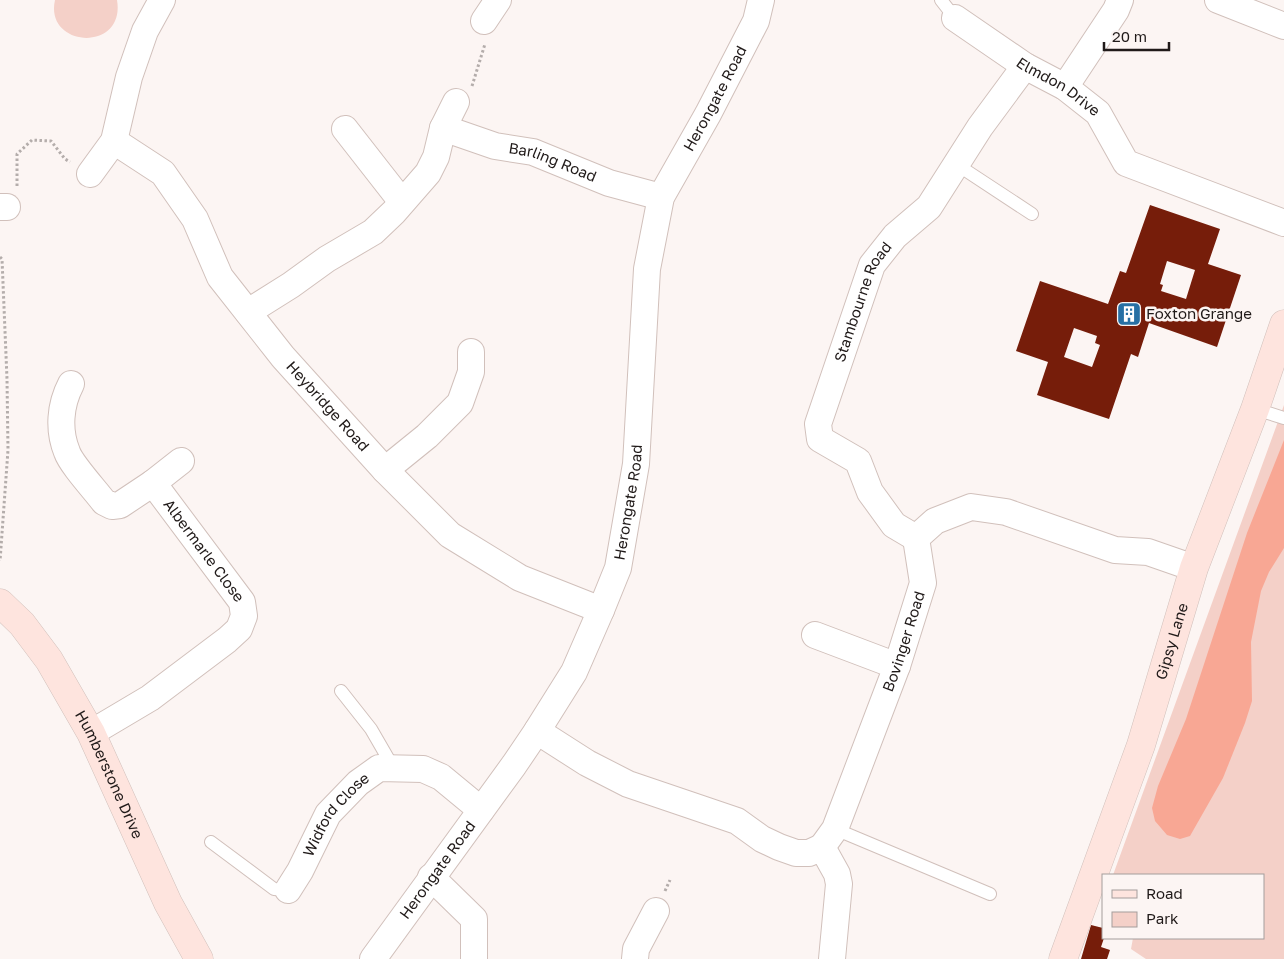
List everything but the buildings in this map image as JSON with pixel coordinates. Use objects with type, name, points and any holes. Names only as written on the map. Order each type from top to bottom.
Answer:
[{"type":"street","points":[[90,174],[114,140],[129,77],[145,31],[162,0]]},
{"type":"street","points":[[484,21],[498,0]]},
{"type":"street","name":"Herongate Road","points":[[372,959],[537,731],[574,672],[601,610],[618,568],[636,464],[647,269],[661,197],[708,114],[752,30],[761,0]]},
{"type":"street","points":[[1064,87],[1116,10],[1120,0]]},
{"type":"street","points":[[1218,0],[1284,26]]},
{"type":"street","name":"Elmdon Drive","points":[[948,9],[1025,66],[1064,87],[1098,113],[1126,162],[1284,223]]},
{"type":"street","name":"Stambourne Road","points":[[916,538],[894,525],[870,492],[858,461],[820,439],[818,424],[872,265],[895,236],[929,207],[980,127],[1025,66]]},
{"type":"street","points":[[248,312],[327,259],[373,232],[394,212],[428,173],[436,157],[443,128],[456,102]]},
{"type":"street","name":"Barling Road","points":[[443,128],[495,146],[533,152],[609,183],[661,197]]},
{"type":"street","points":[[345,129],[402,202]]},
{"type":"street","name":"Heybridge Road","points":[[114,140],[163,173],[195,219],[220,277],[283,357],[384,470],[450,535],[520,578],[601,610]]},
{"type":"street","name":"Gipsy Lane","points":[[1063,959],[1141,745],[1194,568],[1255,409],[1284,324]]},
{"type":"street","points":[[384,470],[427,436],[460,403],[471,372],[471,352]]},
{"type":"street","name":"Albermarle Close","points":[[71,384],[64,397],[61,428],[67,453],[104,502],[112,506],[120,505],[153,483],[242,602],[244,616],[239,629],[227,640],[150,698],[91,733]]},
{"type":"street","points":[[153,483],[181,461]]},
{"type":"street","points":[[916,538],[935,521],[971,507],[1006,512],[1115,550],[1148,552],[1194,568]]},
{"type":"street","name":"Bovinger Road","points":[[828,838],[897,666],[923,583],[916,538]]},
{"type":"street","name":"Humberstone Drive","points":[[0,603],[22,624],[49,660],[91,733],[168,904],[199,959]]},
{"type":"street","points":[[814,636],[897,666]]},
{"type":"street","points":[[537,731],[587,763],[628,784],[736,821],[762,839],[779,847],[796,853],[809,853],[828,838],[839,884],[832,959]]},
{"type":"street","name":"Widford Close","points":[[288,890],[300,871],[328,814],[358,783],[379,768],[423,769],[441,777],[481,810]]},
{"type":"street","points":[[432,877],[474,919],[474,959]]},
{"type":"street","points":[[634,959],[636,949],[656,911]]},
{"type":"lane","points":[[956,164],[1032,214]]},
{"type":"lane","points":[[1255,409],[1284,418]]},
{"type":"lane","points":[[341,691],[371,729],[393,767]]},
{"type":"lane","points":[[828,838],[990,894]]},
{"type":"lane","points":[[211,842],[274,889],[288,890]]},
{"type":"path","points":[[456,102],[466,105],[489,28],[484,21]]},
{"type":"path","points":[[4,207],[18,185],[16,154],[32,140],[51,141],[65,159],[90,174]]},
{"type":"path","points":[[0,257],[2,259],[7,369],[8,450],[0,561]]},
{"type":"green space","points":[[55,0],[117,0],[116,17],[110,29],[98,36],[85,38],[72,35],[61,28],[55,16]]},
{"type":"green space","points":[[1284,405],[1284,959],[1146,959],[1131,949],[1133,939],[1264,939],[1264,874],[1113,874]]},
{"type":"shaded area","points":[[1284,440],[1284,548],[1269,572],[1261,591],[1251,642],[1252,701],[1223,778],[1190,836],[1180,839],[1167,835],[1155,821],[1152,808],[1158,786],[1186,719],[1247,533]]},
{"type":"place","name":"Foxton Grange","points":[[1129,314]]}]
